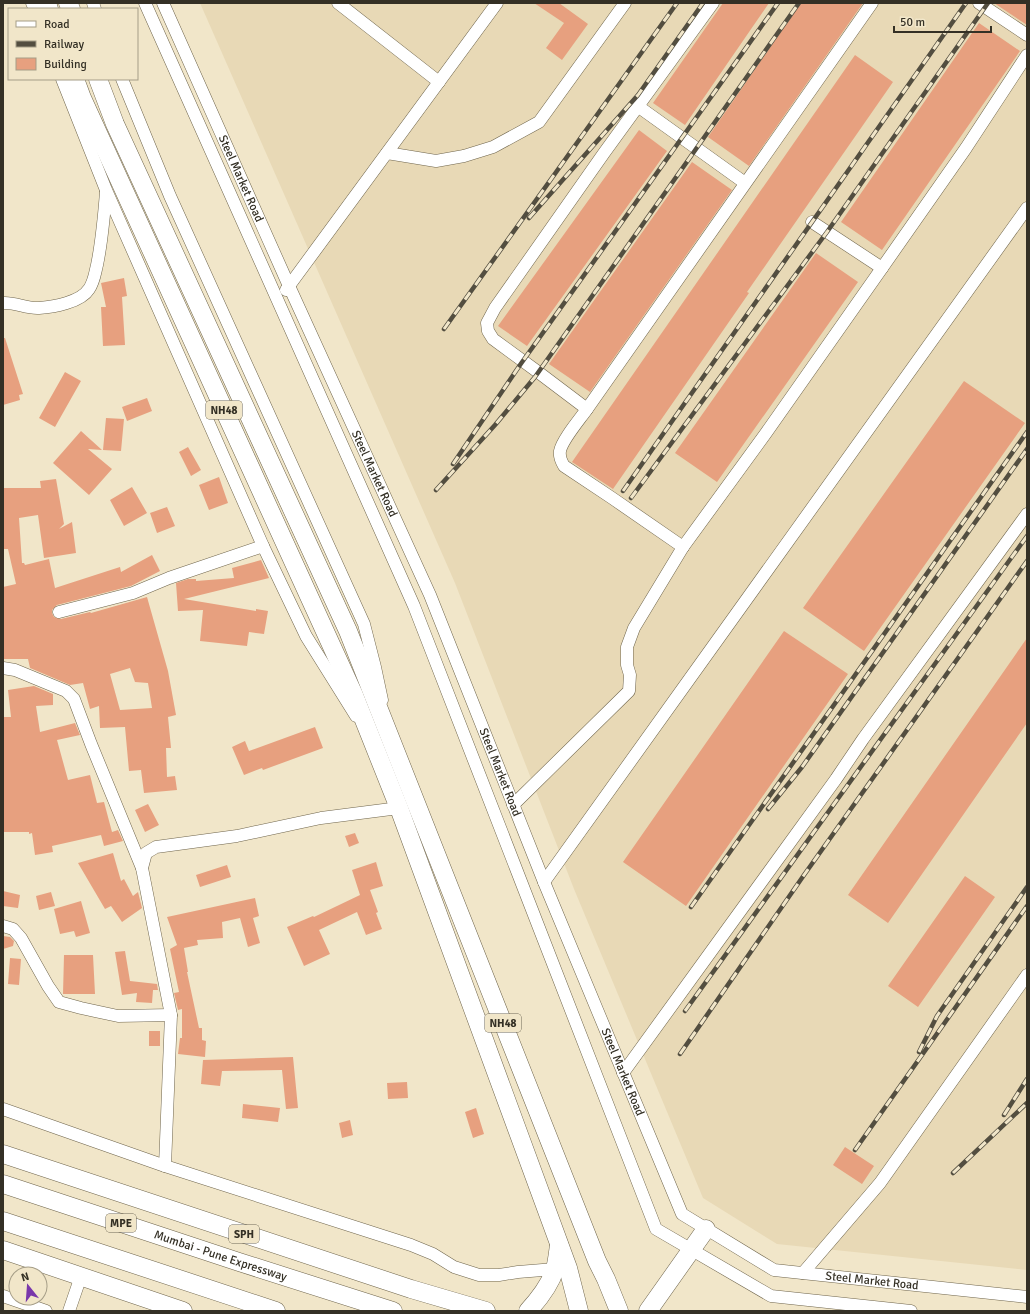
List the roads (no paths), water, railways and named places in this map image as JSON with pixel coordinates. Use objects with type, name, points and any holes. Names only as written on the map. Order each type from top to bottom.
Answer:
[{"type":"highway","name":"NH48","points":[[75,80],[82,98],[354,695],[399,808],[559,1243],[568,1268],[579,1311]]},
{"type":"highway","name":"NH48","points":[[98,80],[115,124],[348,631],[597,1261],[619,1311]]},
{"type":"highway","name":"SPH","points":[[3,1154],[411,1289],[486,1311]]},
{"type":"highway","name":"Mumbai - Pune Expressway","points":[[3,1184],[393,1311]]},
{"type":"highway","points":[[3,1221],[276,1311]]},
{"type":"highway","points":[[648,1311],[706,1229]]},
{"type":"highway","points":[[528,1311],[548,1286],[555,1269],[559,1243]]},
{"type":"highway","points":[[3,1250],[183,1311]]},
{"type":"street","name":"Steel Market Road","points":[[145,3],[414,606],[656,1229],[771,1296],[911,1311]]},
{"type":"street","name":"Steel Market Road","points":[[163,3],[289,286],[430,595],[544,882],[682,1214],[774,1270],[1027,1297]]},
{"type":"street","points":[[338,3],[439,82]]},
{"type":"street","points":[[278,300],[497,3]]},
{"type":"street","points":[[387,153],[436,161],[464,156],[493,147],[539,122],[626,3]]},
{"type":"street","points":[[587,409],[493,339],[488,331],[487,323],[494,308],[713,3]]},
{"type":"street","points":[[683,547],[564,466],[560,459],[560,451],[563,443],[872,3]]},
{"type":"street","points":[[979,3],[1027,35]]},
{"type":"street","points":[[513,805],[629,691],[630,676],[627,665],[627,647],[634,628],[683,547],[770,427],[966,148],[1027,55]]},
{"type":"street","points":[[62,80],[106,190],[263,546],[306,636],[372,741]]},
{"type":"street","points":[[122,80],[173,203],[364,624],[375,667],[389,735]]},
{"type":"street","points":[[639,107],[745,183]]},
{"type":"street","points":[[3,303],[37,308],[56,307],[76,299],[89,289],[94,276],[102,240],[106,190]]},
{"type":"street","points":[[544,882],[1027,208]]},
{"type":"street","points":[[812,222],[882,268]]},
{"type":"street","points":[[623,1073],[1027,514]]},
{"type":"street","points":[[59,612],[133,593],[169,578],[263,546]]},
{"type":"street","points":[[3,668],[15,670],[66,691],[74,699],[142,868],[171,1014],[165,1166]]},
{"type":"street","points":[[142,868],[146,853],[156,847],[237,836],[343,815],[399,808]]},
{"type":"street","points":[[3,926],[13,929],[21,938],[48,986],[59,1002],[118,1016],[171,1014]]},
{"type":"street","points":[[803,1273],[880,1183],[1027,975]]},
{"type":"street","points":[[3,1109],[165,1166],[411,1245],[433,1254],[454,1267],[479,1275],[499,1275],[555,1269]]},
{"type":"street","points":[[69,1311],[81,1276]]},
{"type":"street","points":[[3,1296],[46,1311]]},
{"type":"railway","points":[[444,329],[677,3]]},
{"type":"railway","points":[[529,218],[638,95],[703,3]]},
{"type":"railway","points":[[453,464],[520,365],[778,3]]},
{"type":"railway","points":[[436,490],[495,425],[535,377],[799,3]]},
{"type":"railway","points":[[623,491],[966,3]]},
{"type":"railway","points":[[631,498],[827,232],[988,3]]},
{"type":"railway","points":[[691,907],[1027,432]]},
{"type":"railway","points":[[768,809],[802,767],[1027,449]]},
{"type":"railway","points":[[685,1011],[1027,536]]},
{"type":"railway","points":[[680,1054],[804,875],[1027,561]]},
{"type":"railway","points":[[919,1052],[937,1016],[1027,887]]},
{"type":"railway","points":[[855,1150],[1027,906]]},
{"type":"railway","points":[[1004,1115],[1027,1079]]},
{"type":"railway","points":[[953,1173],[1027,1103]]}]
